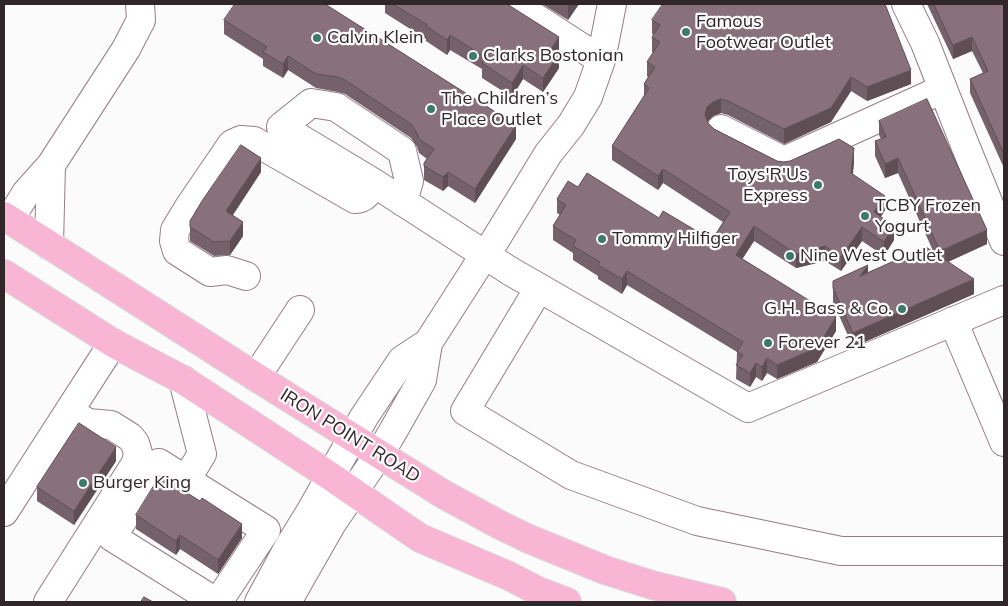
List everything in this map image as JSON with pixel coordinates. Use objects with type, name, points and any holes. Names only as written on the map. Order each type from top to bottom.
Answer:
[{"type":"main road","name":"IRON POINT ROAD","points":[[7,218],[443,494],[500,525],[605,570],[652,585],[722,602]]},
{"type":"main road","points":[[4,274],[113,343],[183,380],[330,476],[420,538],[567,602]]},
{"type":"lane","points":[[7,218],[51,165],[126,49],[141,20],[140,4]]},
{"type":"lane","points":[[514,4],[601,60]]},
{"type":"lane","points":[[287,602],[332,523],[380,453],[422,380],[428,343],[491,247],[548,154],[571,125],[588,97],[601,60],[612,4]]},
{"type":"lane","points":[[906,4],[925,43],[1004,240]]},
{"type":"lane","points":[[721,129],[784,161],[943,89]]},
{"type":"lane","points":[[403,202],[409,181],[402,151],[336,107],[311,103],[281,127],[374,183],[403,202],[539,288],[748,408],[1004,300]]},
{"type":"lane","points":[[246,276],[227,270],[210,272],[177,252],[174,241],[175,230],[232,144],[241,140],[254,141],[355,199],[361,199],[366,195],[374,183]]},
{"type":"lane","points":[[49,244],[51,165]]},
{"type":"lane","points":[[539,288],[465,411],[571,475],[697,521],[841,551],[1004,551]]},
{"type":"lane","points":[[256,377],[300,310]]},
{"type":"lane","points":[[953,321],[1004,442]]},
{"type":"lane","points":[[4,512],[113,343]]},
{"type":"lane","points":[[259,602],[364,416],[402,360],[428,343]]},
{"type":"lane","points":[[183,380],[202,454],[186,480]]},
{"type":"lane","points":[[48,602],[136,462],[138,453],[135,443],[130,437],[111,426],[88,423],[69,412]]},
{"type":"lane","points":[[159,463],[186,480],[266,530],[217,602],[112,537],[159,463]]},
{"type":"building","points":[[235,4],[325,4],[516,125],[475,189],[448,172],[443,177],[424,166],[424,163],[434,149],[419,139],[411,124],[345,80],[338,77],[316,74],[288,56],[283,64],[263,52],[267,47],[224,20]]},
{"type":"building","points":[[393,4],[507,4],[559,37],[551,49],[559,54],[543,78],[523,65],[512,83],[482,63],[485,57],[450,35],[447,40]]},
{"type":"building","points":[[663,4],[885,4],[911,70],[867,87],[851,77],[831,108],[784,129],[721,99],[707,107],[705,115],[708,123],[714,129],[777,161],[790,161],[839,139],[854,148],[851,173],[885,196],[874,212],[894,226],[884,242],[862,227],[841,257],[825,246],[796,254],[754,226],[736,255],[836,317],[817,348],[777,365],[767,358],[762,367],[756,363],[750,373],[736,365],[743,355],[737,351],[743,342],[627,271],[622,279],[598,265],[600,262],[573,246],[576,240],[553,226],[566,205],[557,199],[568,181],[578,187],[587,173],[659,218],[663,211],[712,240],[730,212],[663,169],[658,176],[612,146],[649,88],[644,84],[655,67],[647,62],[660,42],[652,37],[660,25],[652,20]]},
{"type":"building","points":[[934,4],[1004,4],[1004,154],[970,79],[988,71],[972,37],[953,45]]},
{"type":"building","points":[[927,99],[987,230],[945,249],[939,249],[898,158],[885,164],[875,141],[886,137],[879,121]]},
{"type":"building","points":[[241,145],[261,158],[226,211],[243,222],[230,241],[214,242],[190,227],[190,221]]},
{"type":"building","points":[[926,247],[974,279],[853,333],[833,288],[833,281],[868,265],[860,276]]},
{"type":"building","points":[[79,423],[116,447],[74,511],[37,487]]},
{"type":"building","points":[[160,476],[200,501],[202,498],[242,524],[218,560],[180,535],[176,541],[136,515]]},
{"type":"building","points":[[144,597],[153,602],[141,602]]},
{"type":"place","name":"Famous Footwear Outlet","points":[[686,32]]},
{"type":"place","name":"Calvin Klein","points":[[317,38]]},
{"type":"place","name":"Clarks Bostonian","points":[[473,56]]},
{"type":"place","name":"The Children’s Place Outlet","points":[[431,109]]},
{"type":"place","name":"Toys'R'Us Express","points":[[818,185]]},
{"type":"place","name":"TCBY Frozen Yogurt","points":[[865,216]]},
{"type":"place","name":"Tommy Hilfiger","points":[[602,239]]},
{"type":"place","name":"Nine West Outlet","points":[[790,256]]},
{"type":"place","name":"G.H. Bass & Co.","points":[[902,309]]},
{"type":"place","name":"Forever 21","points":[[768,343]]},
{"type":"place","name":"Burger King","points":[[83,483]]}]
